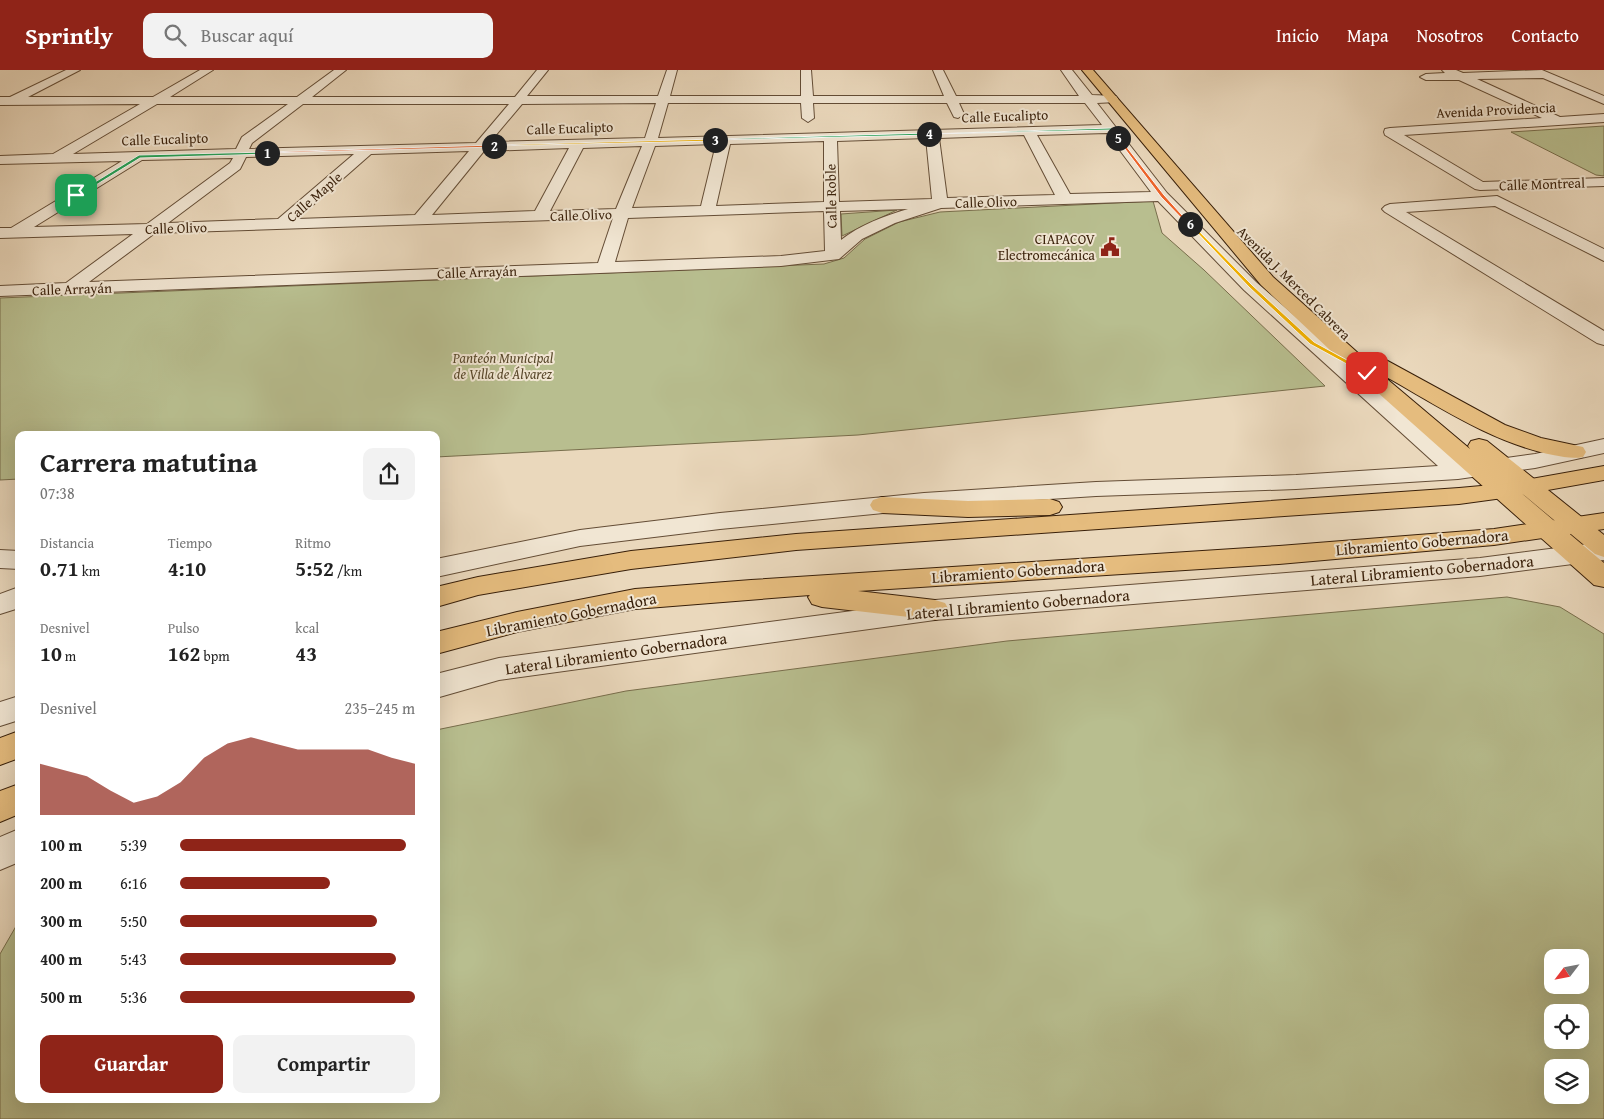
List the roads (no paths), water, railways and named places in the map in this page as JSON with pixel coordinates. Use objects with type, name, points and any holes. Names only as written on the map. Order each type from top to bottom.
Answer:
[{"type":"main road","name":"Avenida J. Merced Cabrera","points":[[1087,70],[1267,281],[1372,368],[1503,466],[1577,526],[1595,552],[1604,578]]},
{"type":"main road","name":"Avenida J. Merced Cabrera","points":[[1099,70],[1148,128],[1264,255],[1372,368],[1386,390],[1468,470],[1503,491],[1548,529],[1595,552]]},
{"type":"main road","points":[[1372,368],[1497,430],[1535,444],[1575,452]]},
{"type":"main road","points":[[440,596],[478,586],[631,560],[796,542],[1221,511],[1459,496],[1529,487],[1604,473]]},
{"type":"main road","points":[[882,505],[968,510],[1132,504],[1221,511]]},
{"type":"main road","name":"Libramiento Gobernadora","points":[[440,642],[517,622],[635,599],[751,589],[1279,555],[1494,537],[1604,521]]},
{"type":"main road","points":[[751,589],[935,610]]},
{"type":"main road","points":[[0,752],[15,746]]},
{"type":"main road","points":[[0,808],[15,800]]},
{"type":"street","points":[[3,103],[75,70]]},
{"type":"street","points":[[55,159],[208,70]]},
{"type":"street","points":[[68,289],[148,228],[235,166],[242,154],[242,146],[247,140],[341,70]]},
{"type":"street","points":[[419,220],[543,70]]},
{"type":"street","points":[[605,267],[622,213],[650,142],[672,70]]},
{"type":"street","points":[[806,70],[808,138]]},
{"type":"street","points":[[938,70],[966,133]]},
{"type":"street","points":[[1066,70],[1162,196],[1250,286],[1398,419],[1468,470]]},
{"type":"street","points":[[1447,70],[1560,121]]},
{"type":"street","points":[[1426,77],[1462,77],[1538,72],[1604,100]]},
{"type":"street","points":[[3,103],[1112,99]]},
{"type":"street","name":"Avenida Providencia","points":[[1480,186],[1390,132],[1604,118]]},
{"type":"street","name":"Calle Eucalipto","points":[[0,160],[1111,129]]},
{"type":"street","points":[[1028,131],[1066,199]]},
{"type":"street","points":[[832,256],[856,236],[889,220],[940,203],[932,134]]},
{"type":"street","name":"Calle Roble","points":[[830,137],[832,256]]},
{"type":"street","points":[[707,211],[724,140]]},
{"type":"street","points":[[540,216],[578,144]]},
{"type":"street","name":"Calle Maple","points":[[282,224],[367,150]]},
{"type":"street","points":[[7,233],[139,156]]},
{"type":"street","points":[[0,171],[22,160]]},
{"type":"street","name":"Calle Montreal","points":[[1480,186],[1604,182]]},
{"type":"street","name":"Calle Olivo","points":[[7,233],[1162,196]]},
{"type":"street","points":[[1604,256],[1497,200],[1390,210],[1604,339]]},
{"type":"street","name":"Calle Arrayán","points":[[0,292],[781,261],[832,256]]},
{"type":"street","points":[[1312,343],[1372,368]]},
{"type":"street","points":[[1386,390],[1398,419]]},
{"type":"street","points":[[440,567],[580,538],[720,521],[924,500],[1096,489],[1296,482],[1468,470],[1503,466],[1604,446]]},
{"type":"street","name":"Lateral Libramiento Gobernadora","points":[[440,685],[499,669],[935,610],[1480,567],[1595,552]]},
{"type":"street","points":[[0,560],[15,560]]},
{"type":"street","points":[[0,604],[15,598]]},
{"type":"street","points":[[0,714],[15,709]]},
{"type":"street","points":[[0,854],[15,847]]},
{"type":"place","name":"CIAPACOV Electromecánica","points":[[1110,247]]},
{"type":"park label","name":"Panteón Municipal de Villa de Álvarez","points":[[503,366]]}]
